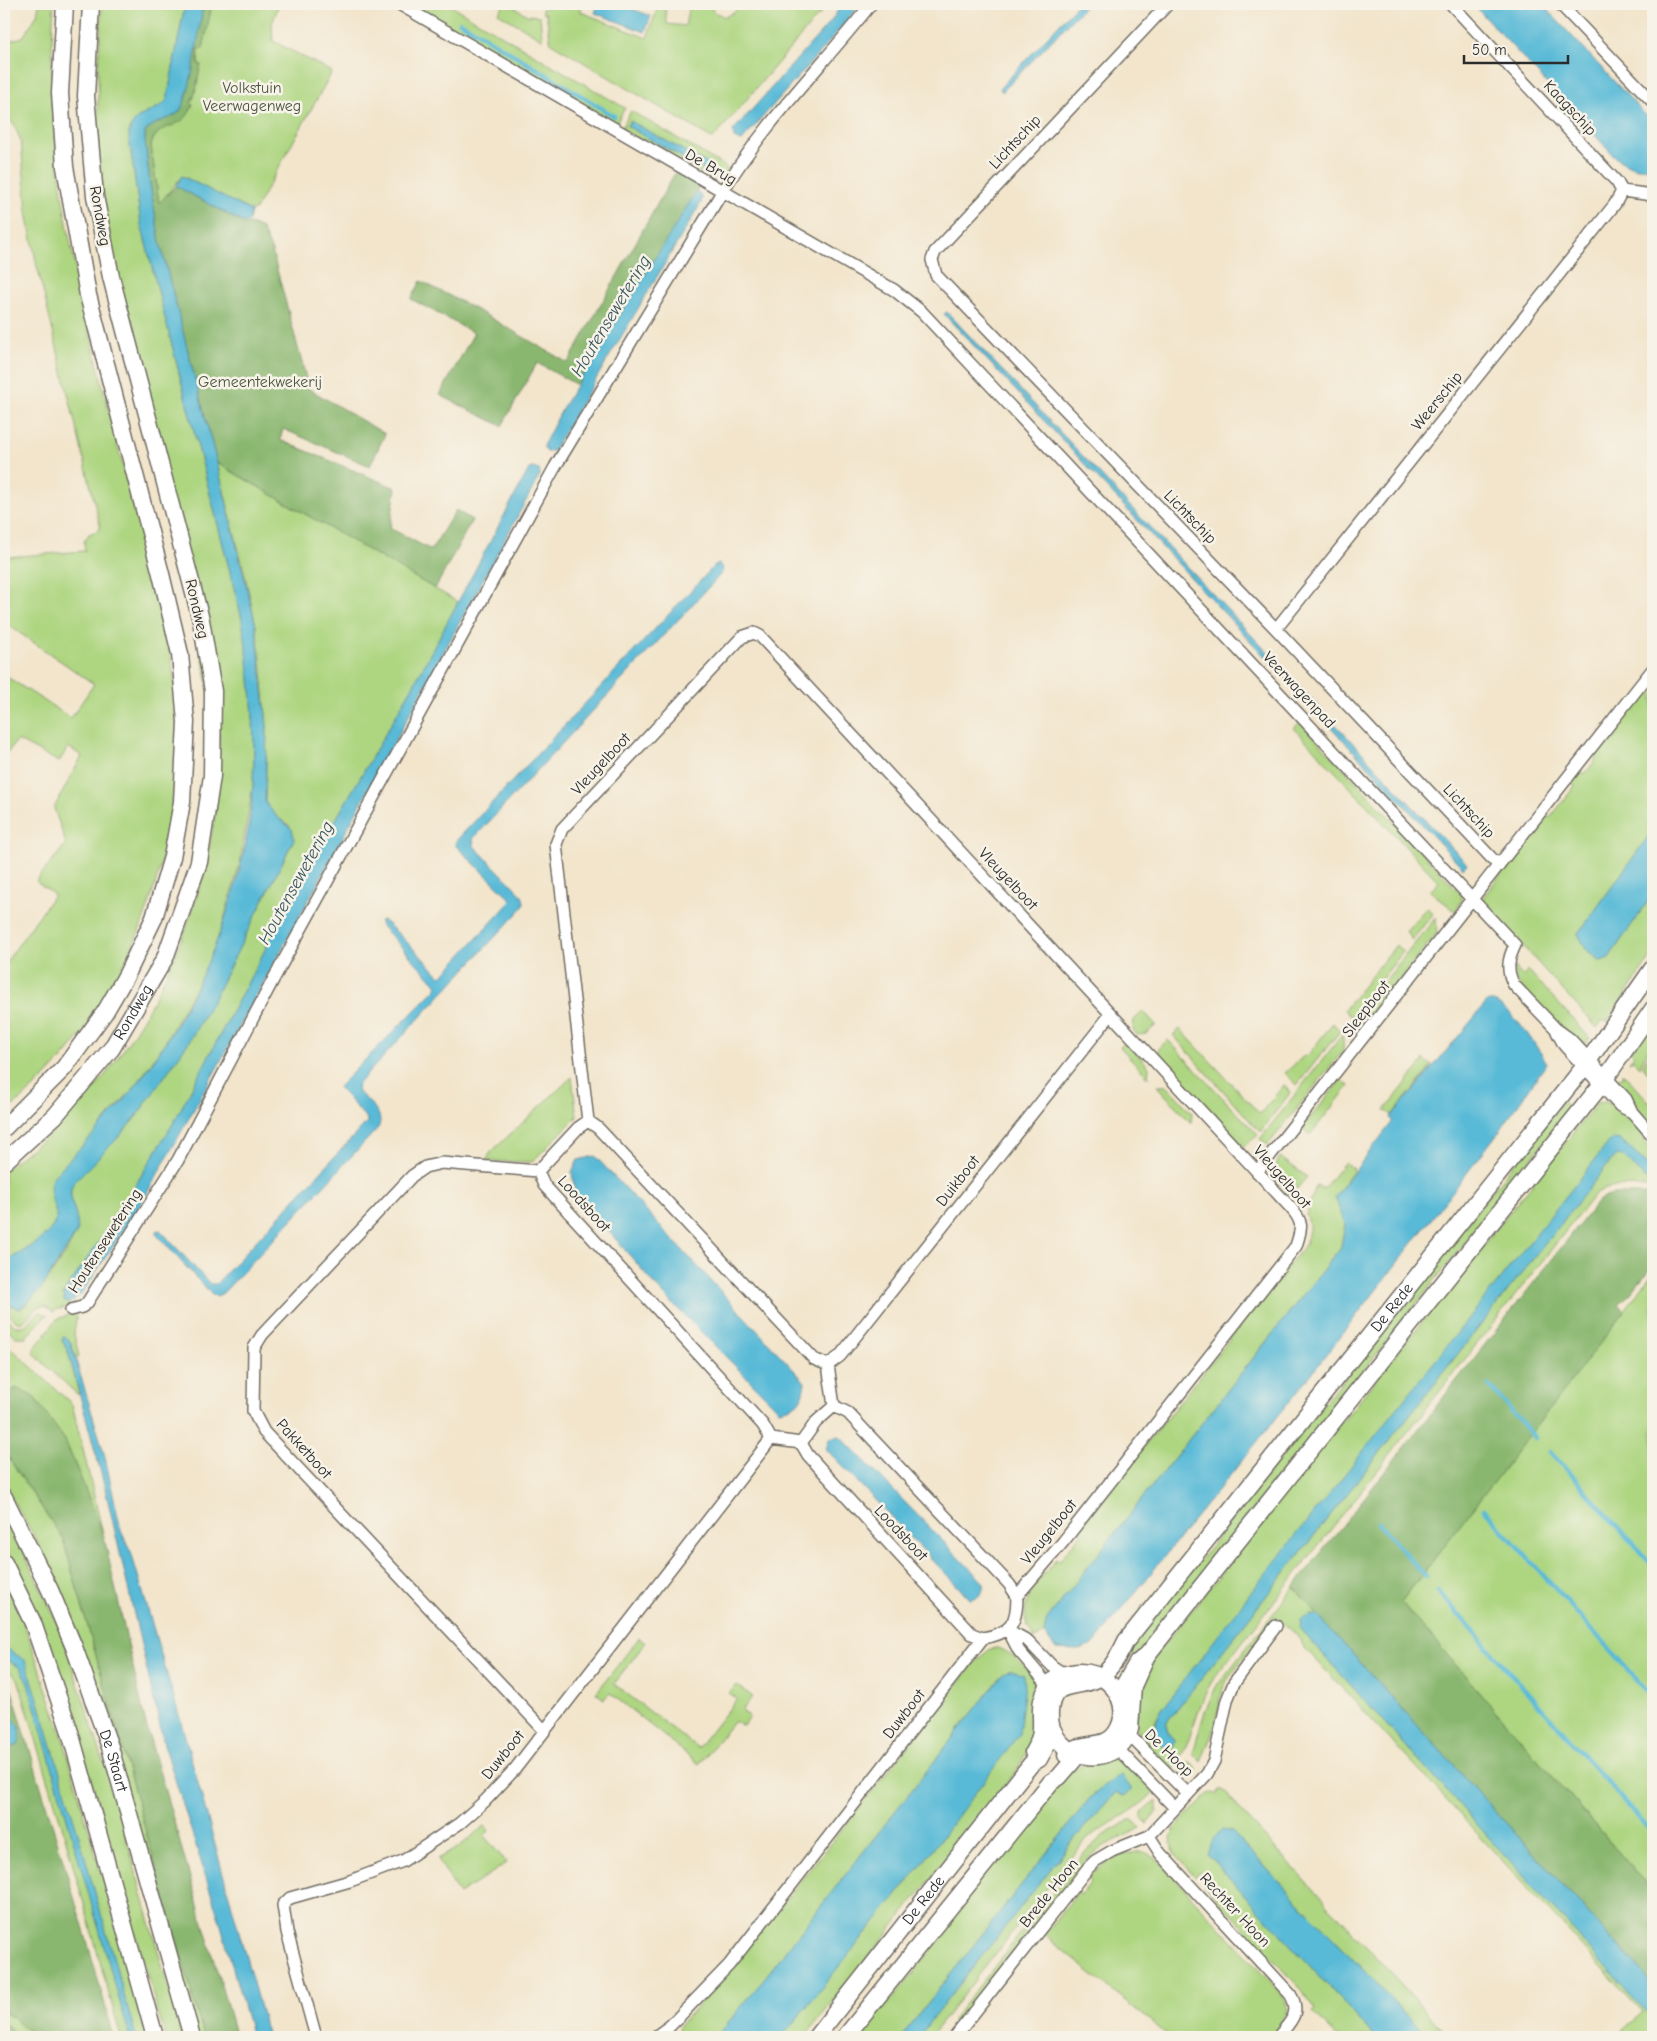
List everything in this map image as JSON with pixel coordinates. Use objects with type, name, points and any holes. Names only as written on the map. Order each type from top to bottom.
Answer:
[{"type":"main road","name":"Rondweg","points":[[4,1128],[64,1068],[105,1012],[126,976],[154,918],[172,857],[182,802],[186,722],[180,654],[88,295],[64,167],[60,93],[65,4]]},
{"type":"main road","name":"Rondweg","points":[[4,1162],[55,1116],[112,1048],[165,958],[199,862],[212,776],[213,692],[201,620],[111,277],[95,196],[86,96],[91,4]]},
{"type":"main road","name":"De Rede","points":[[1097,1674],[1119,1656],[1126,1641],[1587,1064],[1653,968]]},
{"type":"main road","name":"De Rede","points":[[1125,1695],[1137,1663],[1147,1655],[1603,1081],[1653,1009]]},
{"type":"main road","name":"De Staart","points":[[4,1497],[50,1590],[74,1647],[110,1747],[192,2037]]},
{"type":"main road","name":"De Staart","points":[[4,1563],[33,1623],[70,1732],[155,2037]]},
{"type":"main road","points":[[1074,1753],[1083,1745],[1101,1744],[1108,1741],[1132,1722],[1125,1695],[1097,1674],[1077,1671],[1064,1674],[1055,1679],[1051,1692],[1048,1731],[1074,1753],[1094,1756],[1117,1748],[1124,1729]]},
{"type":"main road","points":[[1051,1692],[1064,1686],[1095,1680],[1097,1674]]},
{"type":"main road","name":"De Rede","points":[[816,2037],[1031,1764],[1039,1759],[1048,1731]]},
{"type":"main road","name":"De Rede","points":[[845,2037],[1051,1782],[1059,1777],[1074,1753]]},
{"type":"street","name":"De Brug","points":[[399,4],[414,8],[910,302],[988,382]]},
{"type":"street","name":"Houtensewetering","points":[[71,1310],[82,1307],[87,1303],[178,1160],[273,980],[555,467],[722,192],[743,158],[781,109],[839,44],[871,4]]},
{"type":"street","name":"Lichtschip","points":[[1168,4],[935,252],[932,260],[936,275],[1276,629],[1498,866],[1653,669]]},
{"type":"street","name":"Kaagschip","points":[[1451,4],[1617,182],[1622,191]]},
{"type":"street","points":[[1560,4],[1653,102]]},
{"type":"street","name":"Weerschip","points":[[1276,629],[1615,204],[1622,191]]},
{"type":"street","points":[[1622,191],[1653,195]]},
{"type":"street","name":"Veerwagenpad","points":[[988,382],[1515,945],[1509,957],[1509,969],[1512,980],[1556,1029],[1570,1039],[1620,1106],[1632,1112],[1653,1136]]},
{"type":"street","name":"Vleugelboot","points":[[588,1122],[556,844],[562,829],[742,637],[754,633],[760,636],[1298,1216],[1302,1229],[1296,1246],[1063,1542],[1017,1596]]},
{"type":"street","name":"Sleepboot","points":[[1257,1172],[1498,866]]},
{"type":"street","name":"Duikboot","points":[[828,1365],[840,1356],[1111,1014]]},
{"type":"street","points":[[588,1122],[598,1128],[814,1358],[828,1365],[834,1406]]},
{"type":"street","name":"Loodsboot","points":[[588,1122],[578,1128],[538,1171],[544,1185],[763,1425],[771,1439]]},
{"type":"street","name":"Pakketboot","points":[[538,1171],[442,1163],[425,1167],[412,1176],[262,1334],[254,1348],[253,1411],[264,1432],[544,1730]]},
{"type":"street","points":[[834,1406],[848,1413],[1009,1584],[1017,1596],[1017,1614],[1008,1630],[999,1635],[983,1638]]},
{"type":"street","points":[[771,1439],[801,1443],[816,1422],[834,1406]]},
{"type":"street","name":"Duwboot","points":[[316,2037],[287,1932],[283,1905],[290,1898],[350,1881],[403,1860],[460,1823],[485,1801],[514,1769],[771,1439]]},
{"type":"street","name":"Loodsboot","points":[[801,1443],[808,1455],[972,1634],[983,1638]]},
{"type":"street","name":"Brede Hoon","points":[[955,2037],[1088,1868],[1112,1851],[1149,1836],[1210,1768],[1227,1700],[1234,1682],[1276,1626]]},
{"type":"street","points":[[1008,1630],[1028,1641],[1052,1666],[1064,1674]]},
{"type":"street","points":[[1008,1630],[1019,1651],[1051,1692]]},
{"type":"street","name":"Duwboot","points":[[656,2037],[670,2026],[729,1965],[983,1638]]},
{"type":"street","name":"De Hoop","points":[[1124,1729],[1188,1794]]},
{"type":"street","name":"De Hoop","points":[[1117,1748],[1175,1808]]},
{"type":"street","name":"Rechter Hoon","points":[[1149,1836],[1160,1853],[1290,1994],[1296,2006],[1292,2019],[1278,2037]]},
{"type":"green space","points":[[39,4],[54,4],[52,50],[55,138],[67,223],[95,354],[168,643],[176,693],[177,752],[171,811],[160,869],[141,925],[117,979],[86,1029],[48,1074],[4,1113],[4,965],[54,895],[36,881],[66,844],[54,808],[82,756],[68,747],[59,762],[17,740],[8,752],[4,750],[4,675],[71,718],[94,684],[5,623],[6,557],[85,551],[84,542],[89,534],[99,530],[100,525],[36,262],[27,212],[21,141],[14,125],[4,113],[4,42],[23,37],[37,15]]},
{"type":"green space","points":[[102,4],[185,4],[167,100],[164,104],[139,117],[129,129],[129,137],[141,224],[241,615],[247,647],[252,700],[254,737],[253,786],[240,863],[221,930],[207,967],[165,1042],[137,1084],[102,1124],[53,1204],[56,1213],[54,1225],[34,1244],[4,1262],[4,1171],[59,1126],[88,1096],[115,1062],[161,986],[194,904],[206,862],[214,820],[218,777],[219,734],[118,280],[98,168],[98,70]]},
{"type":"green space","name":"Gemeentekwekerij","points":[[203,4],[212,4],[203,49],[198,49],[198,64],[201,64],[191,103],[193,105],[187,116],[157,134],[151,146],[159,203],[176,186],[244,223],[261,227],[272,251],[309,389],[385,434],[370,466],[283,429],[280,440],[396,488],[390,528],[431,550],[456,510],[472,520],[435,589],[217,463],[160,243],[145,141],[145,133],[151,126],[179,112],[187,96]]},
{"type":"green space","name":"Volkstuin Veerwagenweg","points":[[212,4],[279,4],[272,24],[273,41],[332,72],[255,210],[251,211],[182,176],[159,204],[151,146],[157,134],[187,109],[194,97],[198,76],[198,49],[203,48]]},
{"type":"green space","points":[[424,4],[448,4],[625,108],[615,125],[424,13],[422,10]]},
{"type":"green space","points":[[504,4],[510,4],[527,15],[540,16],[542,39],[498,13]]},
{"type":"green space","points":[[556,4],[581,4],[581,12],[647,38],[659,4],[665,4],[667,24],[685,26],[688,11],[693,4],[710,4],[714,12],[725,17],[737,10],[739,4],[828,4],[713,139],[551,43],[546,13],[543,13],[542,9]]},
{"type":"green space","points":[[631,111],[726,167],[728,172],[713,178],[708,177],[621,129]],"holes":[[[630,121],[708,164],[709,167],[704,170],[627,126]]]},
{"type":"green space","points":[[675,173],[690,179],[698,186],[696,193],[577,385],[537,363],[502,426],[440,395],[474,333],[411,299],[421,281],[477,310],[568,363]]},
{"type":"green space","points":[[217,463],[458,602],[413,686],[313,859],[173,1124],[114,1220],[63,1294],[70,1307],[53,1312],[46,1306],[40,1306],[23,1322],[17,1322],[4,1310],[4,1298],[11,1305],[20,1309],[56,1268],[76,1232],[77,1219],[71,1198],[73,1183],[136,1117],[188,1043],[212,1002],[294,839],[289,825],[277,817],[265,802],[267,726],[261,659],[245,575]]},
{"type":"green space","points":[[1653,688],[1653,830],[1578,934],[1586,949],[1600,961],[1608,959],[1653,894],[1653,954],[1607,1022],[1603,1020],[1597,1028],[1481,900],[1546,815],[1550,818],[1575,786],[1572,783],[1581,771],[1585,774],[1597,758],[1594,756],[1639,698],[1643,701]]},
{"type":"green space","points":[[1300,722],[1462,895],[1462,900],[1455,911],[1430,891],[1439,882],[1294,728]]},
{"type":"green space","points":[[1427,907],[1433,914],[1412,940],[1406,931]]},
{"type":"green space","points":[[1436,917],[1437,933],[1369,1019],[1353,1021]]},
{"type":"green space","points":[[1396,945],[1403,952],[1351,1017],[1344,1010]]},
{"type":"green space","points":[[1514,966],[1522,976],[1528,970],[1590,1038],[1583,1046],[1527,994],[1515,977]]},
{"type":"green space","points":[[1143,1011],[1156,1025],[1146,1034],[1137,1035],[1133,1030],[1134,1020]]},
{"type":"green space","points":[[1333,1023],[1340,1031],[1297,1085],[1285,1073],[1305,1055],[1307,1056]]},
{"type":"green space","points":[[1653,1027],[1653,1039],[1640,1067],[1633,1060],[1629,1062],[1634,1055],[1631,1052],[1632,1050]]},
{"type":"green space","points":[[1180,1029],[1260,1114],[1284,1085],[1290,1093],[1260,1132],[1173,1035]]},
{"type":"green space","points":[[1343,1034],[1343,1051],[1268,1145],[1260,1139]]},
{"type":"green space","points":[[1168,1040],[1258,1135],[1242,1148],[1157,1057],[1159,1048]]},
{"type":"green space","points":[[1126,1042],[1149,1067],[1148,1077],[1120,1047]]},
{"type":"green space","points":[[1653,1046],[1653,1079],[1643,1066]]},
{"type":"green space","points":[[1423,1059],[1432,1066],[1392,1115],[1385,1110],[1423,1062]]},
{"type":"green space","points":[[1623,1073],[1653,1106],[1653,1128],[1620,1085],[1618,1078],[1623,1077]]},
{"type":"green space","points":[[572,1077],[577,1117],[532,1162],[486,1161],[491,1152]]},
{"type":"green space","points":[[1341,1080],[1349,1086],[1310,1135],[1302,1128]]},
{"type":"green space","points":[[1157,1086],[1167,1086],[1192,1113],[1191,1123]]},
{"type":"green space","points":[[1563,1102],[1571,1108],[1137,1657],[1128,1651]]},
{"type":"green space","points":[[1606,1102],[1624,1112],[1638,1126],[1645,1141],[1653,1149],[1653,1170],[1613,1140],[1610,1141],[1162,1709],[1155,1722],[1174,1745],[1175,1741],[1167,1728],[1169,1719],[1612,1159],[1616,1155],[1626,1159],[1643,1175],[1653,1179],[1653,1187],[1616,1187],[1608,1188],[1595,1194],[1214,1678],[1202,1701],[1180,1759],[1173,1770],[1165,1765],[1142,1742],[1136,1725],[1138,1692],[1155,1656],[1597,1103]]},
{"type":"green space","points":[[1280,1157],[1307,1177],[1292,1194],[1288,1194],[1276,1177],[1275,1172]]},
{"type":"green space","points":[[1345,1162],[1354,1170],[1335,1197],[1345,1224],[1341,1247],[1047,1619],[1044,1633],[1034,1640],[1026,1622],[1025,1613],[1030,1596],[1039,1580],[1056,1559],[1059,1561],[1082,1532],[1079,1528],[1305,1245],[1309,1226],[1306,1215],[1315,1189],[1317,1185],[1323,1189]]},
{"type":"green space","points":[[1613,1194],[1653,1194],[1653,1265],[1631,1293],[1619,1304],[1625,1311],[1401,1602],[1653,1892],[1653,1985],[1318,1616],[1294,1587],[1598,1201]]},
{"type":"green space","points":[[1653,1273],[1653,1892],[1401,1602]]},
{"type":"green space","points":[[40,1312],[47,1315],[26,1337],[16,1337],[4,1326],[4,1316],[15,1326],[24,1326]]},
{"type":"green space","points":[[77,1312],[74,1334],[79,1357],[76,1358],[70,1341],[62,1340],[68,1351],[78,1395],[34,1353],[34,1349],[57,1319]]},
{"type":"green space","points":[[4,1342],[72,1404],[103,1533],[65,1440],[16,1388],[4,1397]]},
{"type":"green space","points":[[16,1388],[34,1397],[65,1440],[103,1533],[146,1725],[236,2037],[204,2037],[63,1539],[4,1451],[4,1397]]},
{"type":"green space","points":[[4,1451],[63,1539],[204,2037],[196,2037],[78,1636],[36,1539],[4,1486]]},
{"type":"green space","points":[[4,1518],[20,1545],[60,1629],[112,1787],[182,2037],[165,2037],[77,1729],[44,1630],[23,1581],[4,1544]]},
{"type":"green space","points":[[4,1581],[23,1620],[63,1738],[147,2037],[121,2037],[65,1836],[18,1679],[4,1667]]},
{"type":"green space","points":[[1294,1587],[1318,1616],[1310,1615],[1300,1629],[1653,2019],[1653,2037],[1615,2037],[1643,2012],[1304,1647],[1295,1634],[1275,1617],[1228,1678],[1223,1688],[1215,1726],[1201,1762],[1193,1753],[1205,1711],[1216,1687]]},
{"type":"green space","points":[[639,1638],[645,1643],[614,1684],[698,1748],[737,1699],[729,1693],[737,1685],[753,1697],[742,1710],[749,1717],[743,1726],[734,1721],[699,1764],[610,1693],[604,1699],[596,1693]]},
{"type":"green space","points":[[997,1648],[1021,1662],[1034,1680],[1035,1686],[1030,1714],[1035,1714],[1034,1722],[1024,1757],[1016,1771],[805,2037],[782,2037],[1002,1675],[752,1994],[716,2037],[681,2037],[678,2027],[727,1973],[973,1665],[990,1649]]},
{"type":"green space","points":[[4,1677],[10,1684],[114,2037],[36,2037],[4,2011]]},
{"type":"green space","points":[[1117,1760],[1129,1767],[1154,1792],[1138,1806],[1083,1843],[930,2037],[918,2037],[1076,1837],[1116,1792],[1104,1786],[1090,1798],[901,2037],[853,2037],[865,2022],[893,1998],[941,1938],[958,1905],[1066,1775],[1086,1762]]},
{"type":"green space","points":[[1188,1762],[1198,1769],[1190,1774],[1179,1773]]},
{"type":"green space","points":[[1220,1790],[1231,1798],[1450,2037],[1427,2037],[1232,1832],[1208,1855],[1375,2037],[1337,2037],[1313,2012],[1316,2009],[1301,1990],[1204,1885],[1208,1880],[1200,1872],[1195,1876],[1174,1853],[1171,1838],[1174,1829],[1204,1798],[1211,1793],[1218,1794]]},
{"type":"green space","points":[[1157,1801],[1157,1812],[1147,1824],[1142,1818],[1142,1813]]},
{"type":"green space","points":[[1130,1820],[1134,1820],[1141,1828],[1104,1846],[1085,1861],[955,2025],[952,2020],[1086,1851],[1104,1835]]},
{"type":"green space","points":[[484,1826],[489,1831],[484,1836],[507,1863],[459,1894],[438,1859],[459,1847]]},
{"type":"green space","points":[[1137,1852],[1156,1858],[1283,1995],[1286,2001],[1286,2012],[1282,2022],[1270,2037],[1170,2037],[1044,1935],[1078,1892],[1081,1895],[1091,1882],[1088,1879],[1098,1868],[1122,1855]]},
{"type":"green space","points":[[4,2011],[36,2037],[20,2037],[4,2023]]},
{"type":"green space","points":[[4,2023],[20,2037],[4,2037]]},
{"type":"water","points":[[185,4],[203,4],[191,79],[183,106],[178,113],[158,122],[145,132],[150,184],[160,243],[217,463],[256,626],[267,726],[265,802],[277,817],[292,829],[294,839],[212,1002],[188,1043],[136,1117],[73,1183],[71,1195],[78,1226],[77,1232],[42,1288],[20,1309],[11,1305],[4,1298],[4,1262],[45,1236],[51,1229],[56,1214],[50,1191],[53,1177],[107,1120],[137,1084],[160,1052],[180,1017],[199,981],[230,903],[241,864],[249,824],[254,764],[253,721],[248,657],[241,615],[141,224],[129,137],[130,129],[138,118],[156,109],[167,100]]},
{"type":"water","points":[[588,4],[625,4],[625,6],[651,16],[645,32],[595,13],[597,7]]},
{"type":"water","points":[[842,4],[860,4],[742,141],[734,138],[733,131],[831,21]]},
{"type":"water","points":[[1078,4],[1087,4],[1002,92],[1000,88]]},
{"type":"water","points":[[1473,4],[1542,4],[1653,123],[1653,165],[1639,168],[1630,166],[1616,158]]},
{"type":"water","points":[[630,121],[708,164],[709,168],[704,170],[627,126]]},
{"type":"water","points":[[182,176],[251,211],[249,221],[244,223],[176,186]]},
{"type":"water","points":[[698,192],[702,198],[701,203],[553,451],[547,452],[544,444],[566,402],[688,205]]},
{"type":"water","points":[[947,312],[1467,864],[1463,868],[944,314]]},
{"type":"water","points":[[529,469],[539,470],[540,475],[141,1204],[82,1293],[70,1303],[64,1302],[63,1294],[114,1220],[173,1124],[313,859],[413,686]]},
{"type":"water","points":[[719,564],[723,569],[721,574],[473,839],[474,846],[522,895],[523,907],[358,1084],[357,1091],[378,1112],[380,1123],[378,1128],[223,1293],[217,1296],[212,1295],[156,1234],[156,1231],[160,1230],[210,1284],[216,1284],[367,1122],[367,1119],[338,1087],[435,990],[437,985],[380,924],[380,921],[383,920],[403,938],[440,976],[444,974],[511,901],[456,846],[456,841],[715,565]]},
{"type":"water","points":[[1653,830],[1653,894],[1608,959],[1600,961],[1586,949],[1578,934]]},
{"type":"water","points":[[1488,1001],[1496,1003],[1513,1016],[1547,1063],[1501,1129],[1295,1395],[1093,1645],[1079,1650],[1056,1649],[1044,1633],[1047,1619],[1341,1247],[1345,1224],[1335,1197],[1393,1121],[1390,1118]]},
{"type":"water","points":[[1616,1139],[1622,1141],[1653,1170],[1653,1179],[1643,1177],[1622,1156],[1617,1155],[1612,1159],[1169,1719],[1167,1728],[1175,1741],[1174,1745],[1169,1749],[1163,1746],[1156,1737],[1155,1731],[1162,1709],[1259,1582],[1610,1141]]},
{"type":"water","points":[[595,1156],[805,1382],[801,1399],[795,1405],[779,1410],[663,1294],[575,1192],[572,1172],[578,1160]]},
{"type":"water","points":[[64,1336],[70,1341],[104,1453],[121,1531],[131,1552],[185,1736],[268,2037],[252,2037],[221,1925],[164,1744],[105,1488],[68,1351],[62,1340]]},
{"type":"water","points":[[840,1436],[984,1583],[980,1594],[970,1599],[826,1449],[829,1438]]},
{"type":"water","points":[[1310,1615],[1318,1616],[1653,1985],[1653,2019],[1300,1629],[1301,1620]]},
{"type":"water","points":[[4,1647],[25,1660],[36,1692],[136,2037],[130,2037],[28,1684],[20,1668],[4,1658]]},
{"type":"water","points":[[1011,1670],[1024,1675],[1025,1685],[1019,1734],[926,1859],[782,2037],[716,2037],[752,1994],[1002,1675]]},
{"type":"water","points":[[9,1717],[16,1722],[21,1733],[18,1745],[4,1747],[4,1723]]},
{"type":"water","points":[[1121,1775],[1131,1788],[1131,1791],[1124,1796],[1116,1792],[1076,1837],[918,2037],[901,2037],[1090,1798]]},
{"type":"water","points":[[1222,1830],[1232,1832],[1427,2037],[1375,2037],[1208,1855],[1213,1839]]},
{"type":"waterway","points":[[460,22],[614,116]]},
{"type":"waterway","points":[[704,165],[715,171]]},
{"type":"waterway","points":[[1489,1385],[1535,1438]]},
{"type":"waterway","points":[[1550,1452],[1653,1566]]},
{"type":"waterway","points":[[1484,1509],[1653,1698]]},
{"type":"waterway","points":[[1378,1523],[1425,1576]]},
{"type":"waterway","points":[[1438,1591],[1653,1834]]}]
